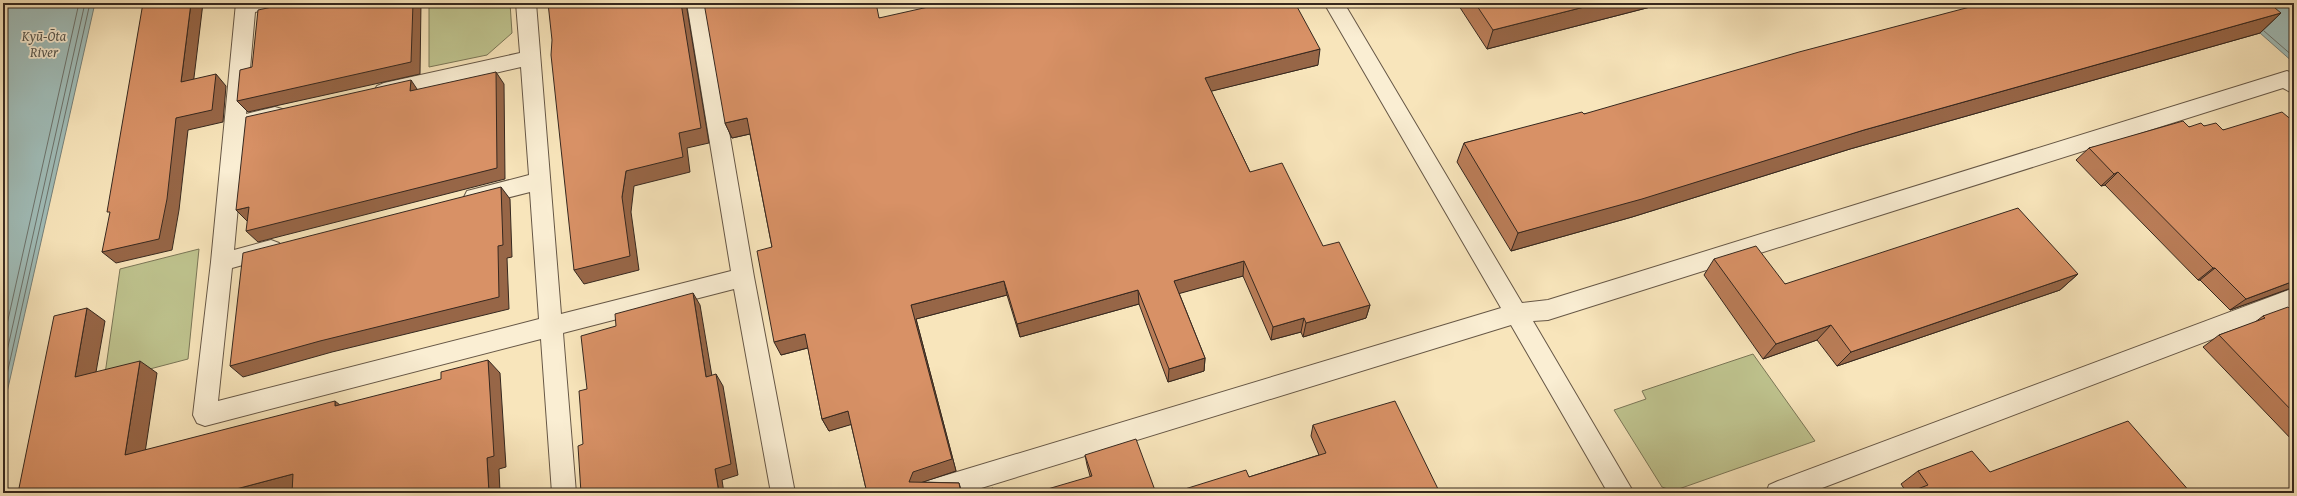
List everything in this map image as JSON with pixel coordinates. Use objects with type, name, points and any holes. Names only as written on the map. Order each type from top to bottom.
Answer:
[{"type":"street","points":[[266,3],[246,5],[222,262],[205,415],[743,277]]},
{"type":"street","points":[[526,3],[564,493]]},
{"type":"street","points":[[697,3],[743,277],[783,493]]},
{"type":"street","points":[[1334,3],[1518,313],[1622,493]]},
{"type":"street","points":[[367,94],[530,58]]},
{"type":"street","points":[[927,493],[1518,313],[1548,310],[2287,80],[2294,86]]},
{"type":"street","points":[[235,124],[297,110]]},
{"type":"street","points":[[456,202],[540,180]]},
{"type":"street","points":[[222,262],[290,244]]},
{"type":"street","points":[[1778,493],[2294,298]]},
{"type":"green space","points":[[429,3],[510,3],[512,33],[487,55],[429,67]]},
{"type":"green space","points":[[199,249],[188,359],[104,381],[120,269]]},
{"type":"green space","points":[[1753,354],[1815,441],[1673,491],[1662,487],[1614,410],[1646,399],[1642,391]]},
{"type":"water","name":"Kyū-Ōta River","points":[[3,3],[95,3],[3,410]]},
{"type":"water","points":[[2226,3],[2294,3],[2294,63]]},
{"type":"building","points":[[143,3],[191,3],[181,82],[216,74],[212,110],[176,118],[167,199],[159,239],[102,252],[110,212],[107,212]]},
{"type":"building","points":[[291,3],[413,3],[411,62],[237,101],[240,70],[252,67],[258,10]]},
{"type":"building","points":[[548,3],[681,3],[701,128],[679,133],[683,157],[626,171],[622,197],[630,256],[574,270],[551,55],[552,40]]},
{"type":"building","points":[[704,3],[876,3],[879,18],[946,3],[1295,3],[1320,49],[1205,78],[1250,172],[1282,163],[1323,246],[1339,242],[1370,305],[1306,323],[1304,318],[1273,327],[1244,261],[1174,281],[1205,358],[1169,369],[1138,290],[1017,324],[1004,281],[911,305],[952,459],[913,472],[909,482],[959,483],[961,493],[867,493],[848,411],[822,419],[805,334],[774,342],[757,251],[772,247],[747,118],[725,123]]},
{"type":"building","points":[[1475,3],[1600,3],[1493,30]]},
{"type":"building","points":[[1985,3],[2269,3],[2281,13],[1864,130],[1642,199],[1518,233],[1464,143],[1582,112],[1584,114],[1799,52]]},
{"type":"building","points":[[496,72],[497,168],[246,231],[249,207],[236,210],[246,117],[411,80],[410,91]]},
{"type":"building","points":[[2282,112],[2294,122],[2294,281],[2246,299],[2215,268],[2213,268],[2118,172],[2114,174],[2089,148],[2183,121],[2189,127],[2201,123],[2204,126],[2216,123],[2223,130]]},
{"type":"building","points":[[501,187],[503,245],[498,246],[499,297],[320,341],[230,366],[243,253]]},
{"type":"building","points":[[2018,208],[2078,274],[1851,352],[1831,325],[1776,344],[1714,259],[1756,246],[1785,284]]},
{"type":"building","points":[[693,293],[706,377],[716,374],[731,464],[715,469],[719,493],[581,493],[578,446],[583,444],[579,391],[587,389],[581,336],[616,326],[615,314]]},
{"type":"building","points":[[2288,307],[2294,313],[2294,413],[2219,335],[2265,318],[2263,316]]},
{"type":"building","points":[[87,308],[75,377],[140,361],[125,455],[335,401],[335,406],[441,379],[441,372],[488,360],[494,456],[487,458],[489,493],[292,493],[293,474],[221,493],[18,493],[54,316]]},
{"type":"building","points":[[1395,401],[1440,493],[1172,493],[1246,470],[1249,477],[1326,453],[1313,425]]},
{"type":"building","points":[[2128,421],[2191,493],[1907,493],[1928,485],[1918,471],[1972,451],[1990,472]]},
{"type":"building","points":[[1136,439],[1156,493],[1034,493],[1092,476],[1085,455]]},
{"type":"building","points":[[993,488],[994,493],[976,493]]}]
